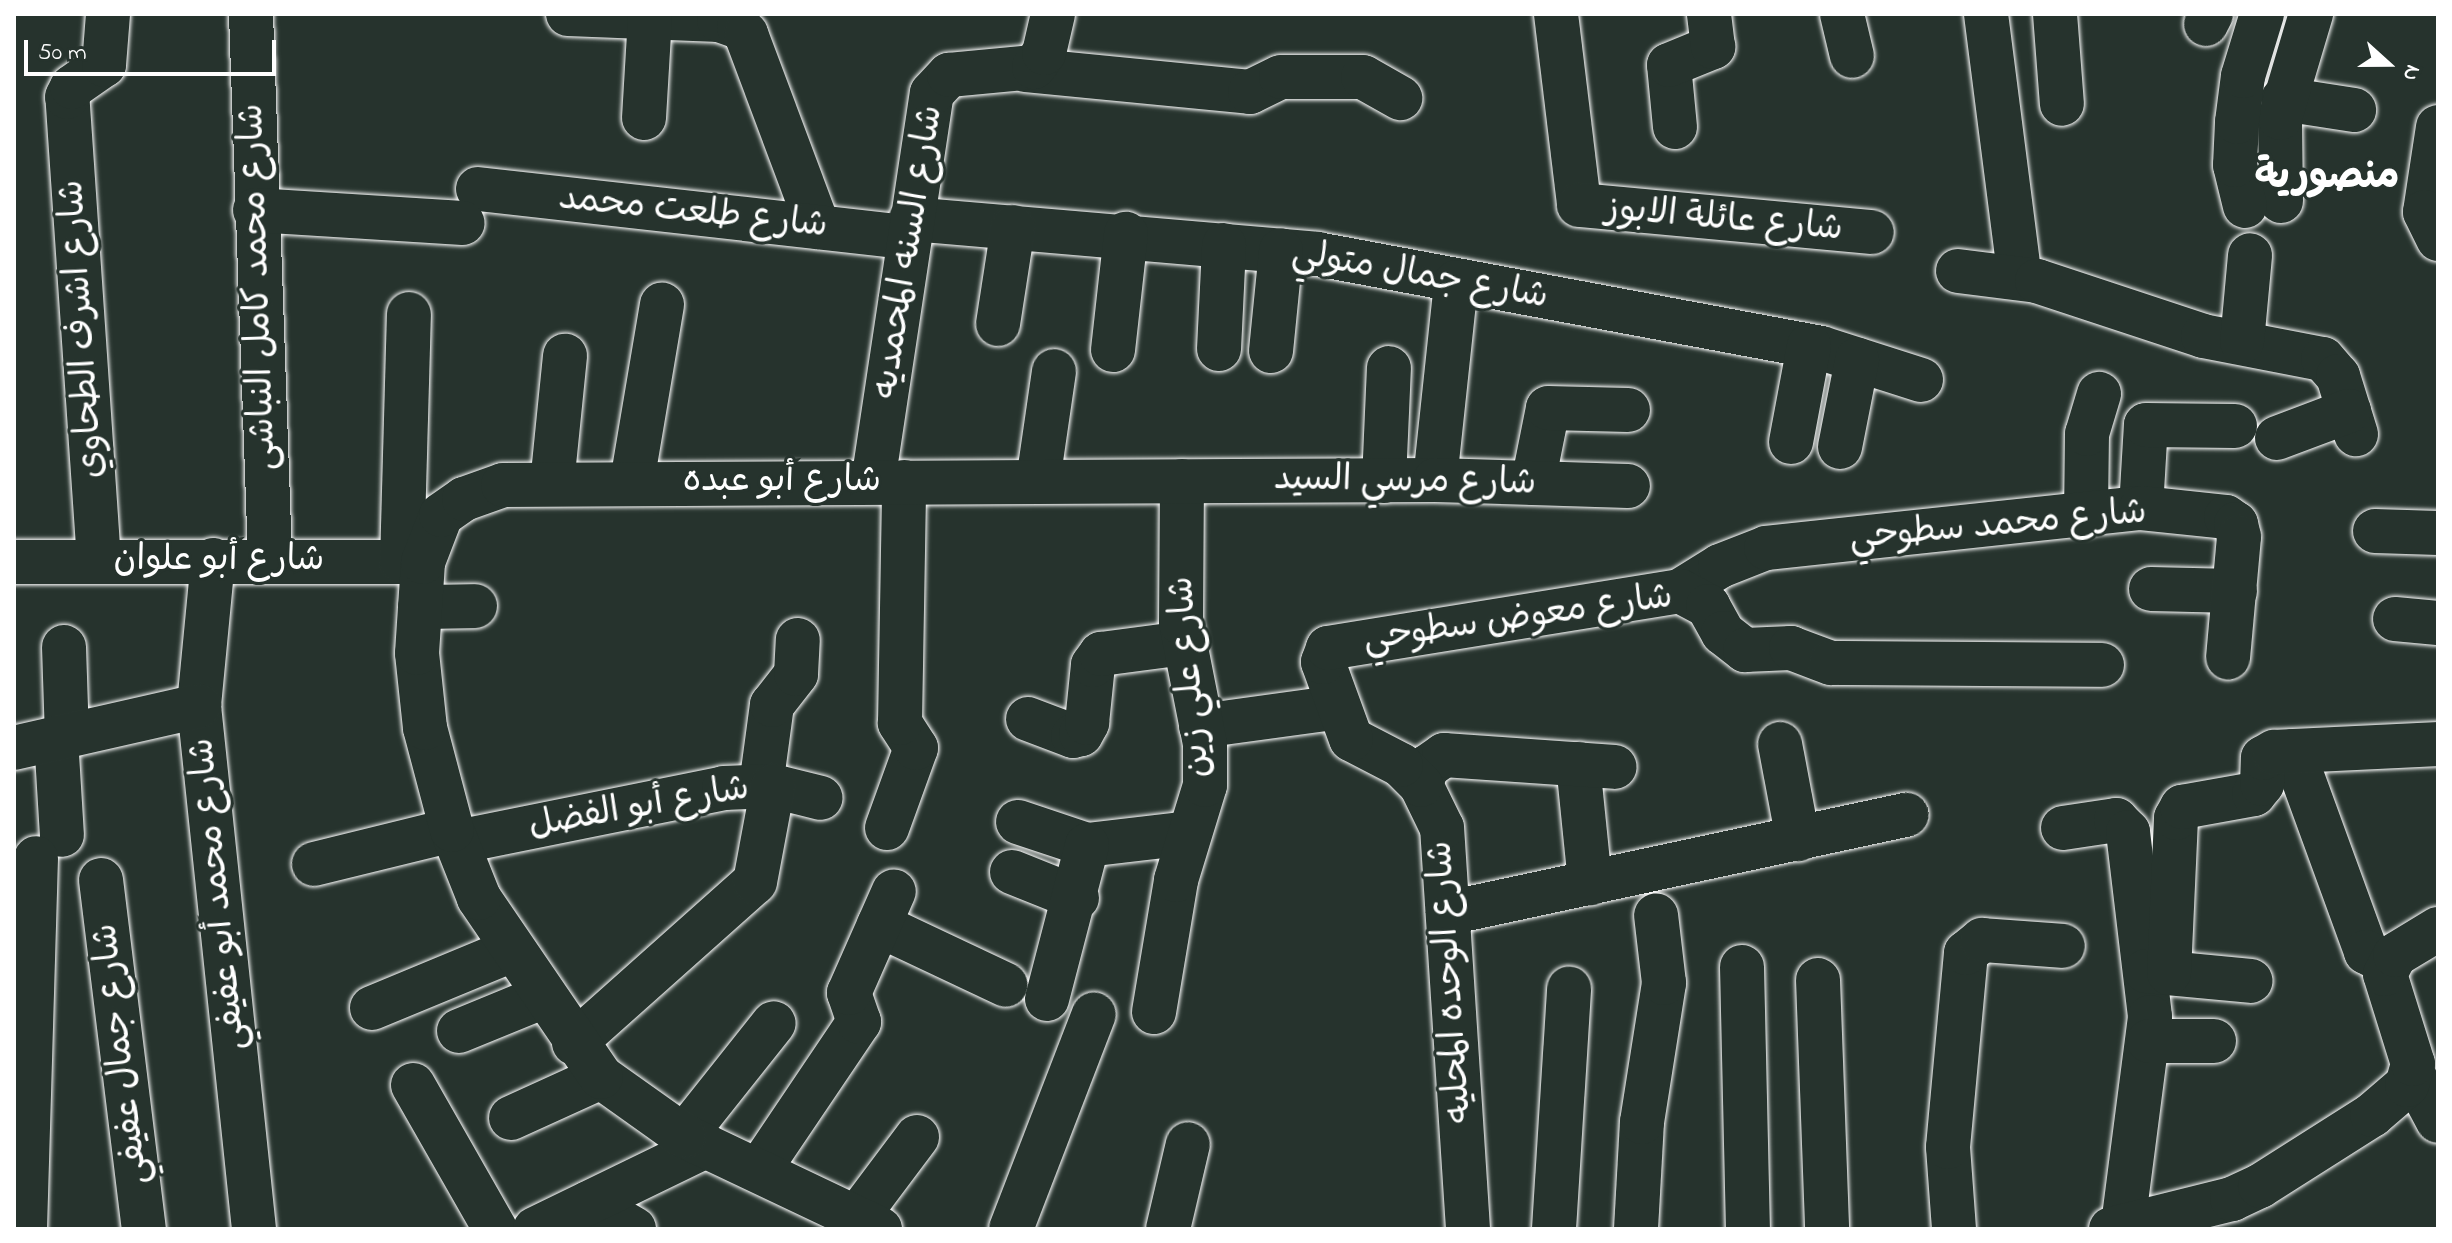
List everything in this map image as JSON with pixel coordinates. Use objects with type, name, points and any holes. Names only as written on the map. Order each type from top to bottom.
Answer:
[{"type":"street","name":"شارع اشرف الطحاوي","points":[[99,561],[67,97],[72,87],[104,65],[108,14]]},
{"type":"street","name":"شارع محمد كامل النباشى","points":[[251,14],[255,210],[270,559]]},
{"type":"street","points":[[568,14],[729,22],[746,34],[818,227]]},
{"type":"street","points":[[1026,70],[1044,53],[1053,14]]},
{"type":"street","name":"شارع عائلة الابوز","points":[[1556,14],[1579,205],[1872,232]]},
{"type":"street","points":[[1675,127],[1669,65],[1713,47],[1709,14]]},
{"type":"street","points":[[1842,14],[1852,56]]},
{"type":"street","points":[[1986,14],[2020,278]]},
{"type":"street","points":[[2055,14],[2062,104]]},
{"type":"street","points":[[2262,14],[2243,76],[2235,165],[2263,204],[2283,99],[2311,14]]},
{"type":"street","points":[[644,118],[650,17]]},
{"type":"street","points":[[1026,70],[1250,92],[1281,77],[1363,77],[1400,98]]},
{"type":"street","name":"شارع السنه المحمديه","points":[[887,828],[916,748],[900,723],[888,482],[910,228],[928,104],[939,82],[949,75],[1026,70]]},
{"type":"street","points":[[2283,99],[2354,110]]},
{"type":"street","points":[[2437,132],[2425,212],[2438,239]]},
{"type":"street","name":"شارع طلعت محمد","points":[[255,210],[470,206],[818,227],[910,228]]},
{"type":"street","points":[[998,324],[1013,227]]},
{"type":"street","name":"شارع جمال متولي","points":[[910,228],[1013,227],[1126,234],[1281,250],[1809,346],[1921,380]]},
{"type":"street","points":[[1113,350],[1126,234]]},
{"type":"street","points":[[1219,349],[1224,245]]},
{"type":"street","points":[[1271,351],[1281,250]]},
{"type":"street","points":[[2242,342],[2250,255]]},
{"type":"street","points":[[1958,271],[2020,278],[2076,292],[2145,320],[2323,359],[2338,376],[2352,422],[2277,438]]},
{"type":"street","points":[[1435,480],[1456,282]]},
{"type":"street","points":[[632,482],[662,305]]},
{"type":"street","points":[[409,314],[412,562],[420,607],[417,653],[425,728],[454,836],[479,898],[542,997],[601,1077],[695,1141],[869,1223],[917,1137]]},
{"type":"street","points":[[1791,442],[1809,346]]},
{"type":"street","points":[[552,484],[565,356]]},
{"type":"street","points":[[1840,447],[1857,360]]},
{"type":"street","points":[[1384,481],[1389,368]]},
{"type":"street","points":[[1038,481],[1054,371]]},
{"type":"street","points":[[2086,515],[2087,434],[2099,394]]},
{"type":"street","points":[[1533,483],[1548,408],[1628,410]]},
{"type":"street","points":[[2141,508],[2146,425],[2235,426]]},
{"type":"street","name":"شارع مرسي السيد","points":[[1182,481],[1435,480],[1628,486]]},
{"type":"street","name":"شارع أبو عبده","points":[[412,562],[441,515],[464,499],[503,485],[1182,481]]},
{"type":"street","name":"شارع علي زين","points":[[1154,1012],[1176,880],[1205,785],[1201,726],[1184,643],[1182,481]]},
{"type":"street","name":"شارع محمد سطوحي","points":[[1680,591],[1720,566],[1766,548],[2141,508],[2232,520],[2239,537],[2228,658]]},
{"type":"street","points":[[2375,531],[2438,533]]},
{"type":"street","name":"شارع أبو علوان","points":[[14,562],[270,559],[412,562]]},
{"type":"street","name":"شارع محمد أبو عفيفي","points":[[213,560],[199,706],[254,1229]]},
{"type":"street","points":[[2151,589],[2235,591]]},
{"type":"street","name":"شارع معوض سطوحي","points":[[1335,646],[1680,591],[1708,606],[1723,633],[1745,650],[1791,648],[1831,663],[2102,665]]},
{"type":"street","points":[[420,607],[475,606]]},
{"type":"street","points":[[2395,619],[2438,623]]},
{"type":"street","points":[[574,1043],[755,882],[767,786],[772,705],[796,674],[798,640]]},
{"type":"street","points":[[1028,719],[1073,736],[1081,734],[1087,723],[1093,665],[1101,654],[1184,643]]},
{"type":"street","name":"شارع الوحده المحليه","points":[[1335,646],[1323,658],[1339,707],[1358,746],[1401,765],[1421,785],[1442,828],[1468,1229]]},
{"type":"street","points":[[25,1229],[49,847],[62,737],[64,647]]},
{"type":"street","points":[[14,748],[199,706]]},
{"type":"street","points":[[1201,726],[1339,707]]},
{"type":"street","points":[[1780,744],[1798,839]]},
{"type":"street","points":[[2413,1074],[2372,1115],[2239,1214],[2117,1228],[2149,1041],[2179,812],[2194,801],[2254,794],[2262,784],[2263,758],[2284,751],[2438,744]]},
{"type":"street","points":[[2284,751],[2366,952],[2388,963]]},
{"type":"street","points":[[1421,785],[1427,767],[1444,755],[1597,766],[1590,883]]},
{"type":"street","name":"شارع أبو الفضل","points":[[314,864],[696,793],[767,786],[821,798]]},
{"type":"street","points":[[1448,913],[1907,815]]},
{"type":"street","points":[[2063,828],[2116,820],[2126,824],[2157,972]]},
{"type":"street","points":[[1018,822],[1087,845],[1189,833]]},
{"type":"street","points":[[1047,999],[1077,898],[1087,845]]},
{"type":"street","points":[[1012,872],[1077,898]]},
{"type":"street","name":"شارع جمال عفيفي","points":[[101,880],[144,1229]]},
{"type":"street","points":[[759,1170],[859,1022],[849,993],[886,908],[1006,985]]},
{"type":"street","points":[[1636,1229],[1642,1122],[1662,1009],[1656,915]]},
{"type":"street","points":[[2388,963],[2438,929]]},
{"type":"street","points":[[1954,1229],[1948,1147],[1966,953],[1982,940],[2063,946]]},
{"type":"street","points":[[372,1008],[512,950]]},
{"type":"street","points":[[2388,963],[2387,985],[2413,1074],[2438,1121]]},
{"type":"street","points":[[1742,967],[1748,1229]]},
{"type":"street","points":[[2157,972],[2251,981]]},
{"type":"street","points":[[1818,980],[1827,1229]]},
{"type":"street","points":[[1554,1229],[1569,988]]},
{"type":"street","points":[[459,1031],[542,997]]},
{"type":"street","points":[[1011,1229],[1094,1014]]},
{"type":"street","points":[[535,1229],[589,1203],[695,1141],[774,1023]]},
{"type":"street","points":[[2149,1041],[2214,1041]]},
{"type":"street","points":[[511,1118],[601,1077]]},
{"type":"street","points":[[413,1085],[495,1229]]},
{"type":"street","points":[[1168,1229],[1188,1144]]},
{"type":"street","points":[[589,1203],[634,1229]]},
{"type":"district","name":"منصورية","points":[[2327,178]]}]
